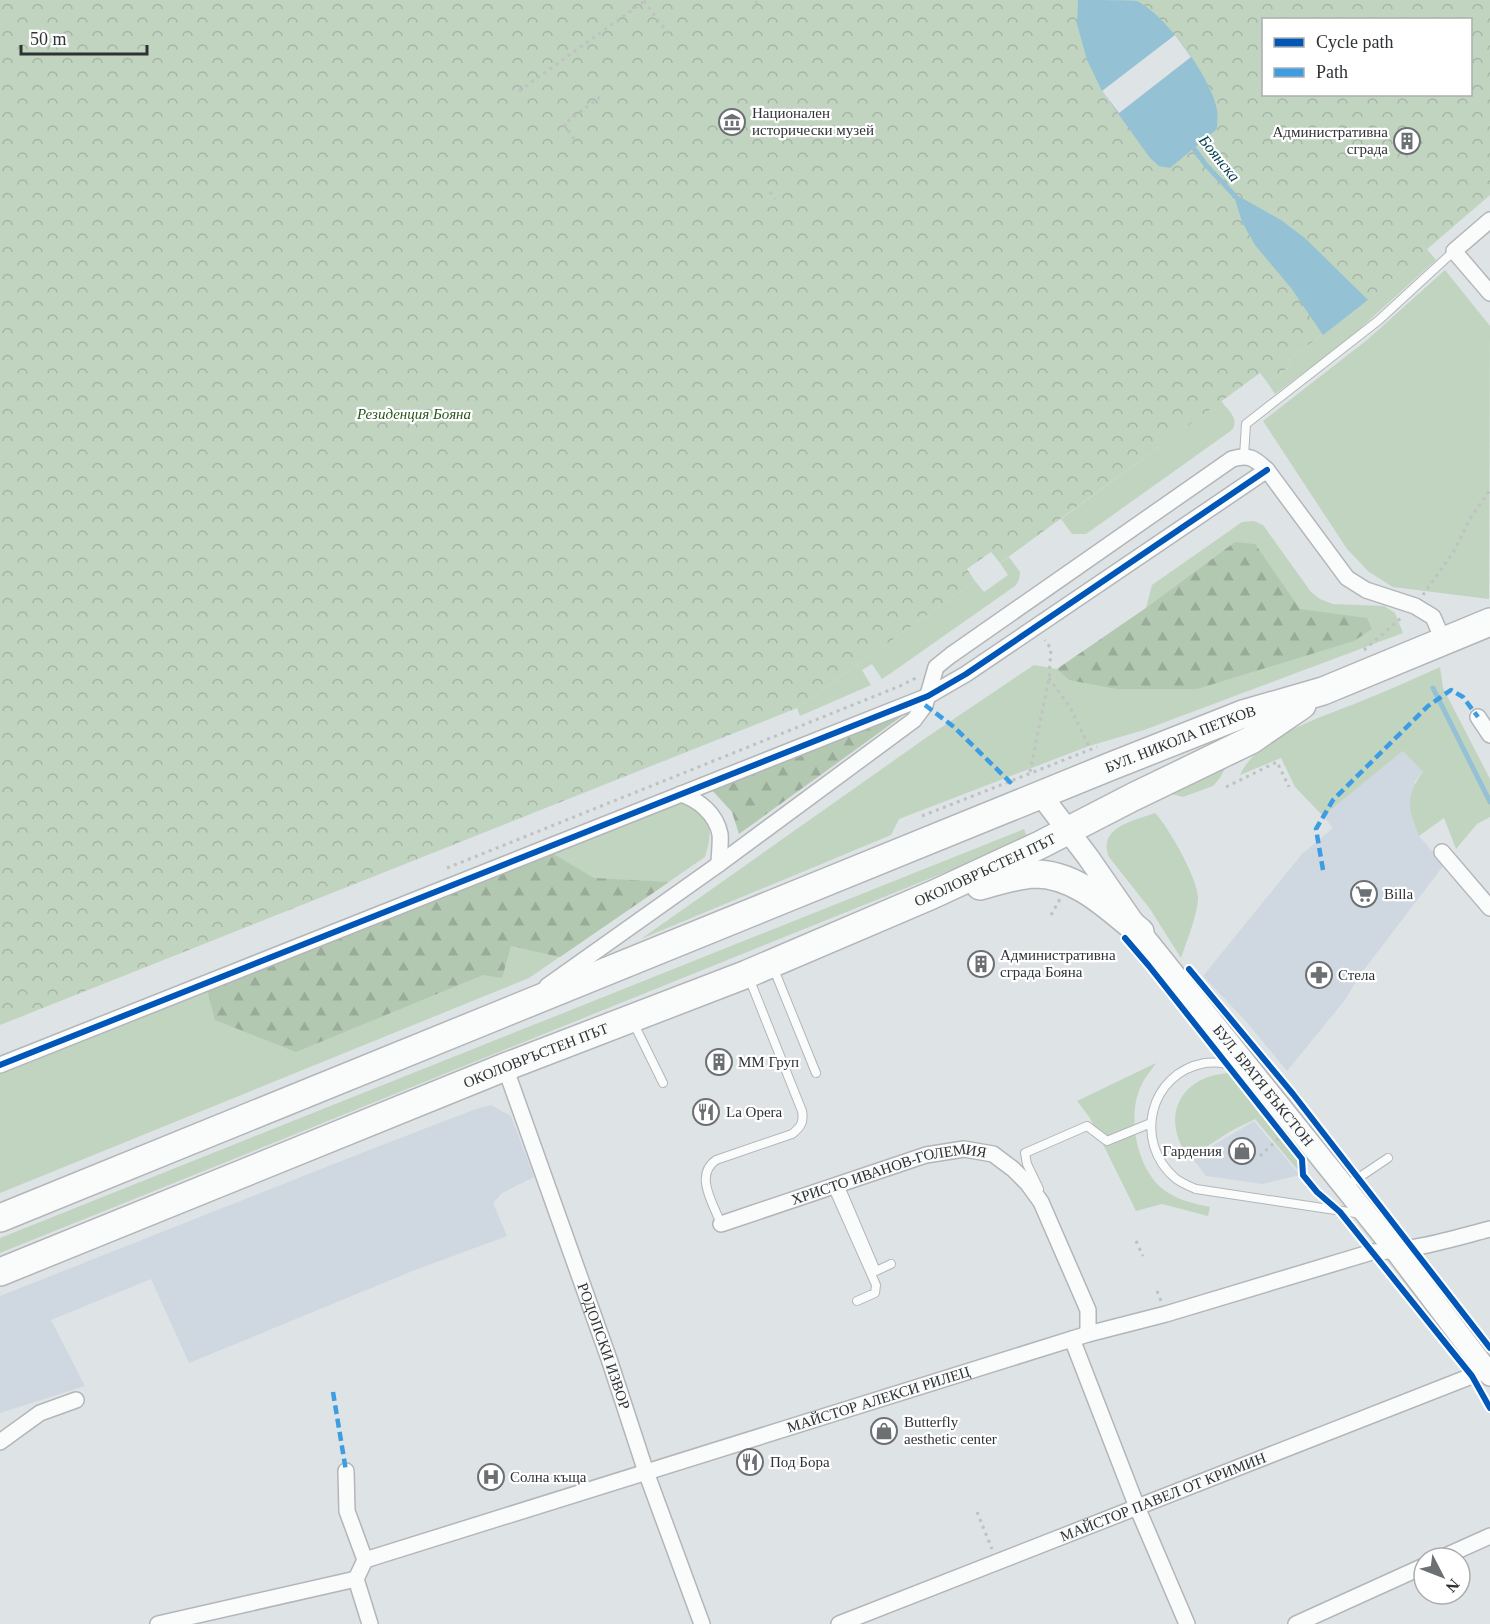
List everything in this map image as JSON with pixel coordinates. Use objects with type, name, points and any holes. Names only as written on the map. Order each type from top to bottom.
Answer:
[{"type":"highway","name":"БУЛ. НИКОЛА ПЕТКОВ","points":[[1035,783],[1243,714],[1323,691],[1490,622]]},
{"type":"highway","name":"БУЛ. НИКОЛА ПЕТКОВ","points":[[1069,831],[1133,796],[1251,741],[1323,691]]},
{"type":"highway","points":[[0,1218],[513,1010],[1035,783]]},
{"type":"highway","name":"ОКОЛОВРЪСТЕН ПЪТ","points":[[0,1272],[505,1067],[759,968],[932,895],[1069,831]]},
{"type":"highway","points":[[932,895],[966,890],[1012,877],[1036,874],[1056,877],[1071,882],[1095,896],[1140,932]]},
{"type":"street","points":[[1490,220],[1454,251],[1490,293]]},
{"type":"street","points":[[513,1010],[719,864],[914,720],[921,712],[928,696],[936,668],[951,655],[1232,459],[1244,456],[1256,460],[1267,470],[1347,578],[1366,590],[1415,606],[1433,618],[1443,640]]},
{"type":"street","points":[[0,1065],[928,696],[966,674],[1267,470]]},
{"type":"street","points":[[1128,531],[1124,538],[1125,548],[1130,553],[1143,554]]},
{"type":"street","points":[[1478,717],[1490,735]]},
{"type":"street","name":"БУЛ. БРАТЯ БЪКСТОН","points":[[1035,783],[1140,932],[1396,1251],[1489,1373]]},
{"type":"street","points":[[681,794],[696,799],[712,816],[720,834],[719,864]]},
{"type":"street","points":[[1442,852],[1490,908]]},
{"type":"street","name":"РОДОПСКИ ИЗВОР","points":[[505,1067],[609,1359],[646,1472],[702,1624]]},
{"type":"street","name":"ХРИСТО ИВАНОВ-ГОЛЕМИЯ","points":[[721,1224],[926,1155],[964,1149],[993,1154],[1004,1161],[1028,1184],[1041,1202],[1088,1310],[1088,1334]]},
{"type":"street","name":"МАЙСТОР АЛЕКСИ РИЛЕЦ","points":[[365,1560],[1088,1334],[1166,1314],[1372,1252],[1396,1251],[1490,1229]]},
{"type":"street","points":[[1072,1339],[1137,1507],[1187,1624]]},
{"type":"street","name":"МАЙСТОР ПАВЕЛ ОТ КРИМИН","points":[[839,1624],[1489,1373]]},
{"type":"street","points":[[0,1442],[39,1413],[76,1400]]},
{"type":"street","points":[[346,1471],[347,1511],[365,1560],[356,1579],[370,1624]]},
{"type":"street","points":[[1468,1546],[1490,1536]]},
{"type":"street","points":[[1296,1624],[1412,1571]]},
{"type":"street","points":[[158,1624],[356,1579]]},
{"type":"lane","points":[[1244,456],[1246,424],[1379,320],[1454,251]]},
{"type":"lane","points":[[759,968],[816,1073]]},
{"type":"lane","points":[[721,1224],[705,1183],[704,1174],[708,1166],[716,1160],[792,1134],[800,1129],[803,1120],[759,968]]},
{"type":"lane","points":[[632,1018],[663,1083]]},
{"type":"lane","points":[[1249,1070],[1227,1064],[1206,1063],[1185,1070],[1168,1083],[1156,1102],[1151,1123],[1153,1144],[1162,1164],[1177,1180],[1196,1189],[1366,1215]]},
{"type":"lane","points":[[1041,1202],[1042,1193],[1029,1169],[1025,1153],[1087,1126],[1107,1142],[1151,1123]]},
{"type":"lane","points":[[1344,1187],[1388,1158]]},
{"type":"lane","points":[[836,1185],[876,1271],[891,1264]]},
{"type":"lane","points":[[836,1185],[876,1285],[875,1293],[857,1301]]},
{"type":"path","points":[[519,91],[645,0],[670,36]]},
{"type":"path","points":[[756,3],[760,0]]},
{"type":"path","points":[[574,139],[564,124],[600,97]]},
{"type":"path","points":[[770,192],[775,199]]},
{"type":"path","points":[[1362,652],[1415,606],[1454,551],[1471,517],[1490,490]]},
{"type":"path","points":[[1035,783],[1051,649],[1036,627]]},
{"type":"path","points":[[445,869],[900,686],[936,668]]},
{"type":"path","points":[[1049,678],[1071,710],[1090,749]]},
{"type":"path","points":[[922,816],[1035,783],[1090,749],[1101,746]]},
{"type":"path","points":[[1226,787],[1277,762],[1289,787]]},
{"type":"path","points":[[1051,915],[1063,892]]},
{"type":"path","points":[[1277,1128],[1289,1143]]},
{"type":"path","points":[[1260,1156],[1283,1135]]},
{"type":"path","points":[[1136,1241],[1143,1256]]},
{"type":"path","points":[[977,1512],[993,1550]]},
{"type":"shaded area","points":[[1403,751],[1423,772],[1415,781],[1413,822],[1419,836],[1444,865],[1360,975],[1345,1000],[1287,1071],[1244,1019],[1203,976],[1302,854],[1333,828],[1323,816]]},
{"type":"shaded area","points":[[491,1105],[511,1116],[534,1177],[502,1193],[493,1203],[507,1236],[410,1272],[189,1363],[151,1279],[51,1320],[85,1386],[0,1413],[0,1296],[382,1145]]},
{"type":"shaded area","name":"Гардения","points":[[1254,1121],[1300,1175],[1262,1184],[1206,1176],[1192,1158]]},
{"type":"green space","name":"Резиденция Бояна","points":[[0,0],[1490,0],[1490,195],[1368,300],[1287,361],[1291,366],[1267,382],[1260,373],[1000,563],[991,552],[967,569],[975,581],[797,708],[0,1025]]},
{"type":"green space","points":[[1427,249],[1436,260],[1345,342],[1275,394],[1267,382],[1291,366],[1287,361],[1368,300]]},
{"type":"green space","points":[[1445,270],[1490,326],[1489,599],[1393,587],[1369,572],[1347,549],[1263,421],[1367,340]]},
{"type":"green space","points":[[1221,401],[1234,418],[1232,430],[1086,534],[1072,534],[1061,519]]},
{"type":"green space","points":[[1254,521],[1263,525],[1311,592],[1320,599],[1333,604],[1384,606],[1395,613],[1403,633],[1144,730],[1089,746],[899,819],[891,835],[641,939],[930,735],[1034,665],[1057,669],[1146,608],[1152,585],[1242,522]]},
{"type":"green space","points":[[1235,542],[1255,544],[1300,609],[1367,618],[1372,629],[1354,641],[1197,689],[1116,689],[1069,680],[1057,669],[1146,608]]},
{"type":"green space","points":[[1009,557],[1020,572],[1015,586],[882,679],[872,664],[862,670],[871,685],[800,716],[797,708],[975,581],[984,592],[1008,575],[1000,563]]},
{"type":"green space","points":[[1440,667],[1443,688],[1490,779],[1490,817],[1477,824],[1456,849],[1444,818],[1419,836],[1412,819],[1410,803],[1413,788],[1423,772],[1403,751],[1323,816],[1295,787],[1281,758],[1240,775],[1249,761],[1262,749],[1294,728]]},
{"type":"green space","points":[[909,711],[739,834],[732,812],[710,788]]},
{"type":"green space","points":[[1231,757],[1213,786],[1183,797],[1164,792]]},
{"type":"green space","points":[[686,802],[701,813],[708,825],[710,831],[705,857],[529,978],[0,1193],[0,1071],[550,852]]},
{"type":"green space","points":[[1155,813],[1189,868],[1197,892],[1195,915],[1181,958],[1150,909],[1109,857],[1107,847],[1108,839],[1120,827]]},
{"type":"green space","points":[[1024,829],[1028,839],[0,1253],[0,1238]]},
{"type":"green space","points":[[550,852],[594,878],[669,882],[560,957],[511,946],[502,978],[483,975],[296,1052],[215,1020],[207,989]]},
{"type":"green space","points":[[1156,1063],[1142,1083],[1137,1099],[1135,1128],[1137,1144],[1148,1172],[1157,1183],[1177,1198],[1210,1207],[1208,1216],[1162,1204],[1136,1211],[1090,1118],[1077,1101]]},
{"type":"green space","points":[[1230,1073],[1299,1157],[1301,1174],[1255,1119],[1231,1131],[1189,1158],[1180,1143],[1176,1128],[1176,1114],[1180,1101],[1187,1090],[1198,1082]]},
{"type":"water","points":[[1078,0],[1137,1],[1161,19],[1174,33],[1207,82],[1217,110],[1217,129],[1170,168],[1159,166],[1150,158],[1102,91],[1087,60],[1077,24]]},
{"type":"water","points":[[1233,193],[1281,220],[1306,239],[1368,300],[1323,335],[1291,288],[1255,245],[1242,222]]},
{"type":"pier","points":[[1175,35],[1191,57],[1119,113],[1102,91]]},
{"type":"waterway","name":"Боянска","points":[[1189,142],[1206,165],[1236,197]]},
{"type":"waterway","name":"Боянска","points":[[1433,688],[1490,802]]},
{"type":"marked path","points":[[1323,870],[1316,829],[1333,800],[1428,706],[1451,690],[1463,697],[1478,717]]},
{"type":"marked path","points":[[925,705],[954,727],[1012,784]]},
{"type":"marked path","points":[[333,1392],[346,1471]]},
{"type":"cycle path","points":[[0,1065],[928,696],[966,674],[1267,470]]},
{"type":"cycle path","points":[[1125,938],[1302,1159],[1303,1175],[1317,1192],[1340,1212],[1472,1376],[1490,1408]]},
{"type":"cycle path","points":[[1189,969],[1293,1094],[1490,1348]]},
{"type":"place","name":"Национален исторически музей","points":[[732,122]]},
{"type":"place","name":"Административна сграда","points":[[1407,141]]},
{"type":"place","name":"Billa","points":[[1364,894]]},
{"type":"place","name":"Административна сграда Бояна","points":[[981,964]]},
{"type":"place","name":"Стела","points":[[1319,975]]},
{"type":"place","name":"ММ Груп","points":[[719,1062]]},
{"type":"place","name":"La Opera","points":[[706,1112]]},
{"type":"place","name":"Гардения","points":[[1242,1151]]},
{"type":"place","name":"Butterfly aesthetic center","points":[[884,1431]]},
{"type":"place","name":"Под Бора","points":[[750,1462]]},
{"type":"place","name":"Солна къща","points":[[491,1477]]}]
